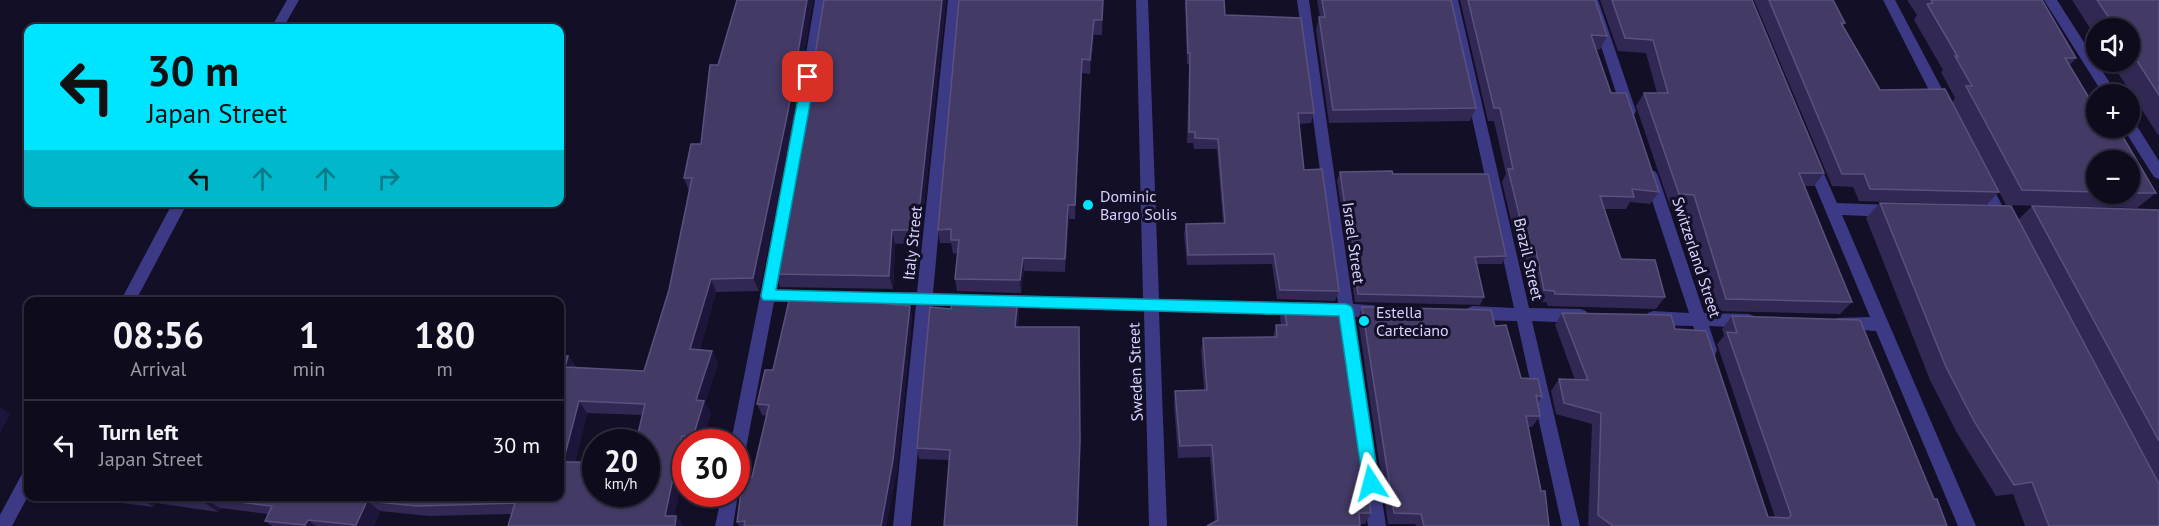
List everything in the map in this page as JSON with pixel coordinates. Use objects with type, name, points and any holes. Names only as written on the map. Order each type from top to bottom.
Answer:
[{"type":"street","points":[[279,24],[293,0]]},
{"type":"street","points":[[742,429],[801,125],[821,0]]},
{"type":"street","name":"Italy Street","points":[[902,526],[954,0]]},
{"type":"street","name":"Sweden Street","points":[[1142,0],[1158,526]]},
{"type":"street","name":"Israel Street","points":[[1303,0],[1377,526]]},
{"type":"street","name":"Brazil Street","points":[[1452,0],[1571,526]]},
{"type":"street","points":[[1592,0],[1633,121]]},
{"type":"street","points":[[1889,0],[1952,123]]},
{"type":"street","points":[[2050,0],[2104,84]]},
{"type":"street","points":[[2137,138],[2159,173]]},
{"type":"street","points":[[1804,143],[1967,526]]},
{"type":"street","points":[[1974,164],[2011,236]]},
{"type":"street","name":"Switzerland Street","points":[[1647,165],[1713,363]]},
{"type":"street","points":[[130,297],[178,207]]},
{"type":"street","points":[[1832,209],[1910,212]]},
{"type":"street","points":[[1977,214],[2023,215]]},
{"type":"street","points":[[768,296],[824,297]]},
{"type":"street","points":[[857,298],[1393,311]]},
{"type":"street","points":[[1452,313],[1593,316]]},
{"type":"street","points":[[1640,318],[1767,321]]},
{"type":"street","points":[[1824,322],[1880,324]]},
{"type":"street","points":[[3,526],[24,487]]},
{"type":"street","points":[[724,526],[728,507]]},
{"type":"building","points":[[737,0],[807,0],[788,111],[753,278],[711,279],[690,349],[712,351],[696,400],[704,401],[695,429],[672,429],[672,483],[665,516],[676,516],[675,526],[508,526],[515,503],[417,506],[367,501],[564,501],[564,462],[582,462],[582,507],[660,507],[660,429],[639,429],[645,404],[579,401],[564,458],[564,356],[568,356],[565,367],[644,371],[669,290],[692,178],[684,178],[691,144],[701,144],[710,65],[718,65]]},
{"type":"building","points":[[824,0],[942,0],[917,230],[892,230],[889,276],[775,274],[806,111]]},
{"type":"building","points":[[959,0],[1103,0],[1102,20],[1094,20],[1090,60],[1082,59],[1075,205],[1068,205],[1065,259],[1023,258],[1020,280],[955,279],[959,240],[951,240],[951,229],[938,230]]},
{"type":"building","points":[[1186,0],[1224,0],[1225,15],[1301,18],[1314,113],[1298,113],[1304,170],[1322,169],[1339,291],[1280,290],[1274,254],[1188,255],[1186,224],[1225,223],[1218,139],[1195,138],[1195,132],[1189,132],[1190,53],[1188,53]]},
{"type":"building","points":[[1322,0],[1451,0],[1476,108],[1333,110],[1319,17],[1325,17]]},
{"type":"building","points":[[1468,0],[1595,0],[1607,36],[1591,35],[1611,93],[1626,93],[1659,192],[1632,189],[1634,197],[1600,196],[1621,259],[1655,260],[1665,297],[1555,294],[1554,291],[1544,290],[1536,251],[1528,251],[1508,169],[1513,169],[1500,108],[1494,108]]},
{"type":"building","points":[[1612,0],[1752,0],[1824,173],[1799,173],[1852,302],[1726,299],[1694,195],[1679,194],[1644,93],[1668,93],[1653,40],[1625,38]]},
{"type":"building","points":[[1769,0],[1833,0],[1845,23],[1841,23],[1880,90],[1945,89],[1999,192],[1870,189],[1864,174],[1842,174]]},
{"type":"building","points":[[1931,0],[2042,0],[2076,58],[2065,58],[2086,93],[2086,138],[2124,138],[2131,150],[2086,150],[2086,192],[2022,190],[1966,86],[1972,86],[1955,56],[1958,57],[1927,4],[1933,3]]},
{"type":"building","points":[[2097,0],[2159,0],[2159,95],[2140,66],[2140,18],[2109,18]]},
{"type":"building","points":[[2140,166],[2156,193],[2140,193]]},
{"type":"building","points":[[1392,171],[1393,174],[1488,174],[1506,256],[1475,257],[1484,297],[1358,294],[1340,172]]},
{"type":"building","points":[[1880,203],[2011,206],[2159,484],[2159,526],[2049,526],[2032,482],[2014,485],[1974,421],[1946,367]]},
{"type":"building","points":[[2032,206],[2159,210],[2159,441]]},
{"type":"building","points":[[791,292],[888,294],[888,304],[910,306],[893,460],[881,526],[744,526],[745,521],[737,522],[739,507],[750,507],[750,477],[752,477],[769,405],[757,404],[765,370],[773,370]]},
{"type":"building","points":[[953,296],[1018,298],[1015,327],[1079,327],[1080,441],[1077,526],[944,526],[950,450],[917,448],[930,307],[951,309]]},
{"type":"building","points":[[1283,303],[1343,305],[1371,513],[1359,513],[1360,526],[1207,526],[1218,520],[1212,445],[1180,446],[1175,391],[1207,390],[1203,338],[1277,337],[1276,325],[1287,325]]},
{"type":"building","points":[[1362,307],[1491,310],[1495,326],[1506,325],[1521,378],[1538,379],[1542,397],[1536,395],[1540,416],[1526,416],[1541,491],[1545,491],[1549,526],[1424,526],[1421,514],[1394,513]]},
{"type":"building","points":[[1562,313],[1671,315],[1675,329],[1706,331],[1768,517],[1789,518],[1791,515],[1727,332],[1737,333],[1732,316],[1860,320],[1947,526],[1613,526],[1598,515],[1601,413],[1564,403],[1559,379],[1588,380]]},
{"type":"building","points":[[230,501],[367,501],[356,525],[308,520],[305,525],[265,521],[272,506]]},
{"type":"place","name":"Dominic Bargo Solis","points":[[1088,205]]},
{"type":"place","name":"Estella Carteciano","points":[[1364,321]]},
{"type":"route","points":[[808,77],[768,296],[1346,310],[1371,483]]}]
